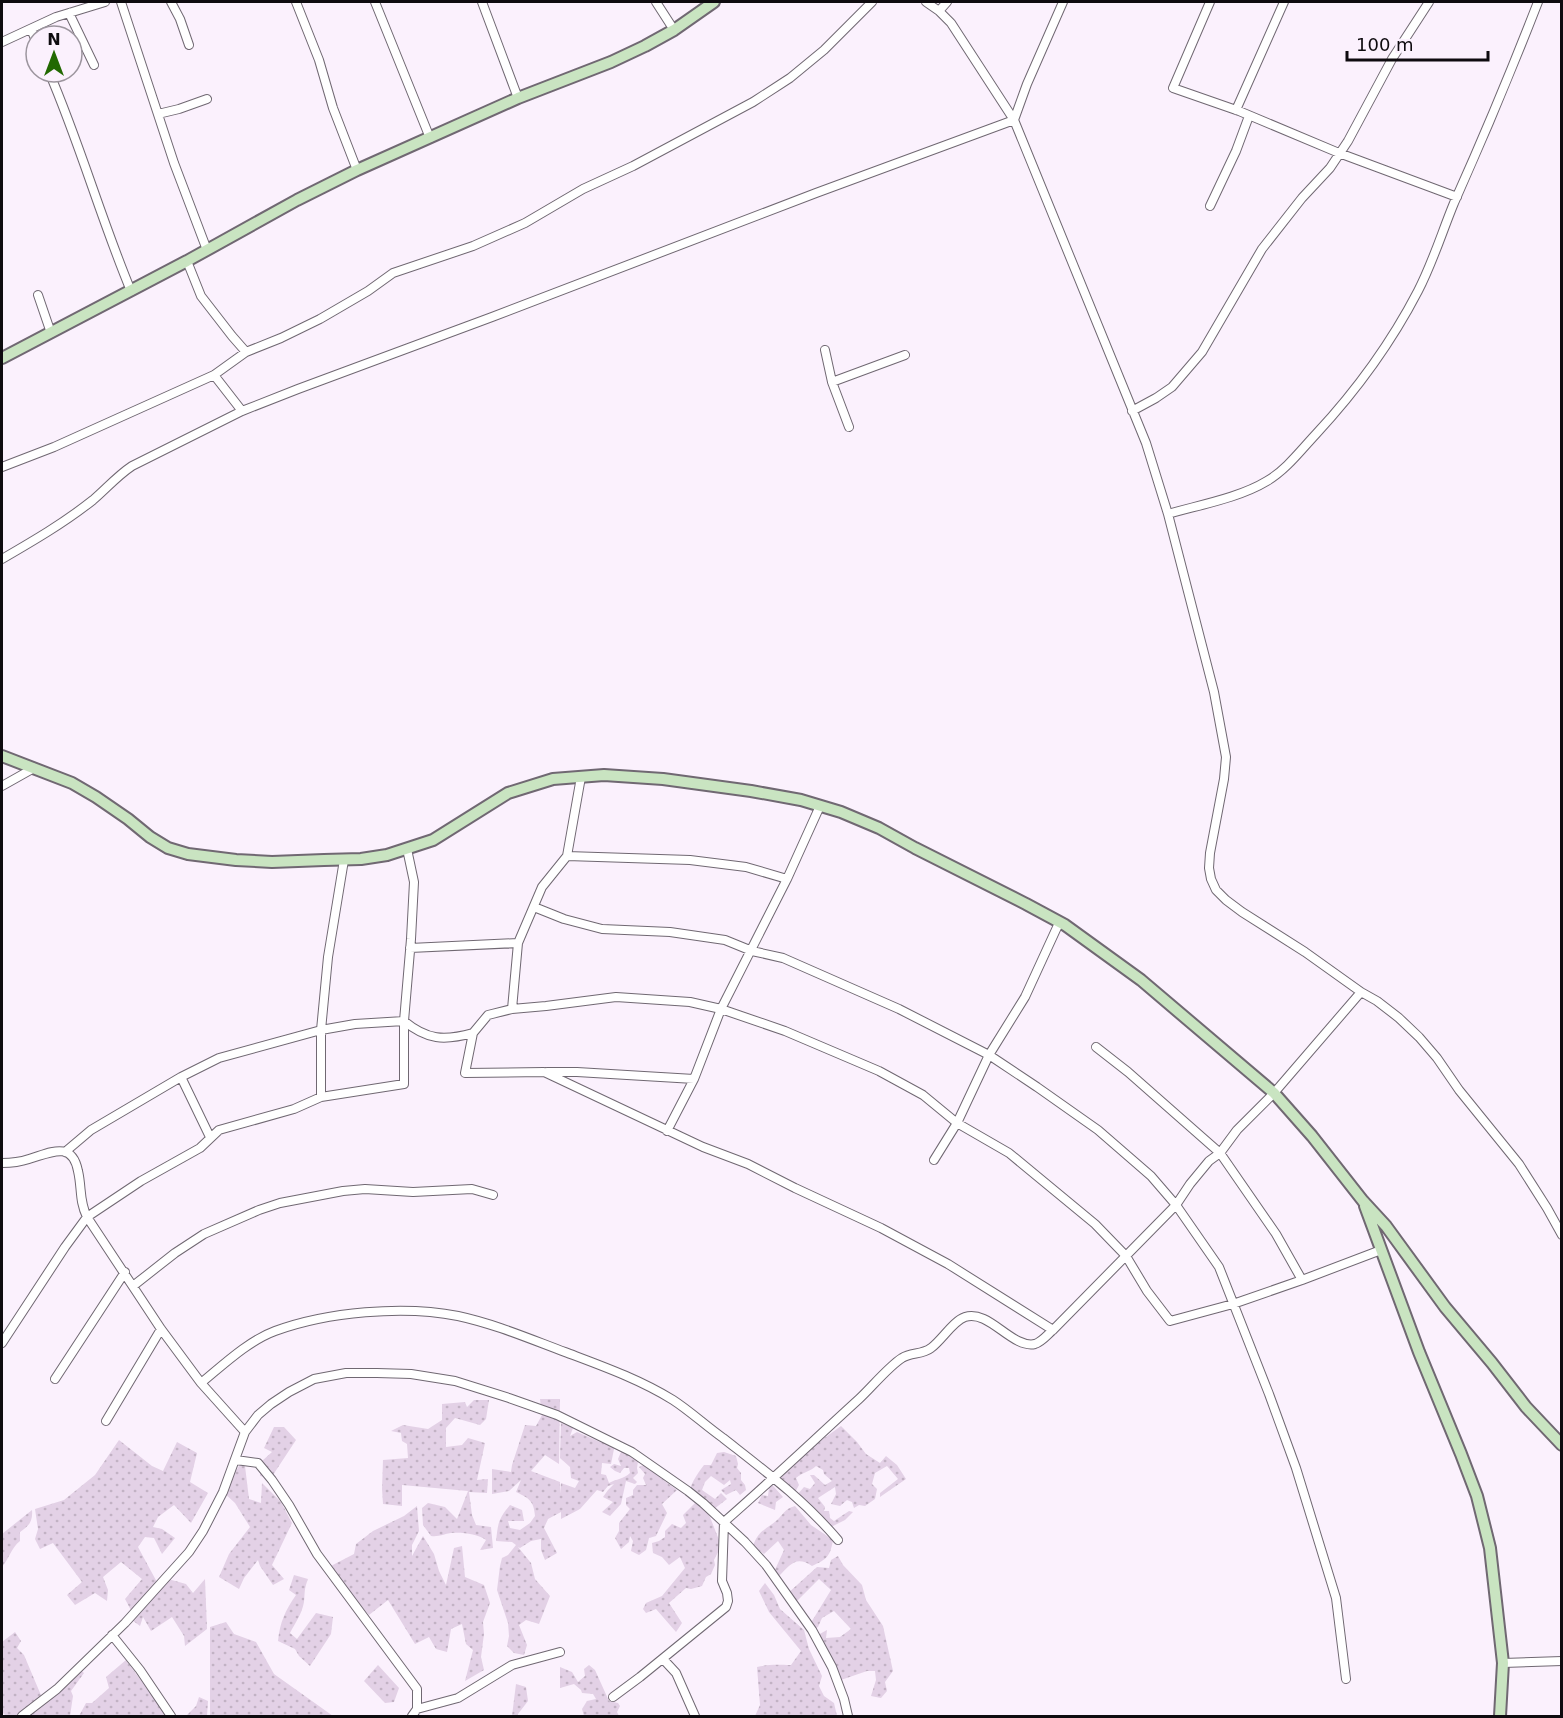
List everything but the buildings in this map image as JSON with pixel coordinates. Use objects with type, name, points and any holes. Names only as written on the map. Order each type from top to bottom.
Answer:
[{"type":"main road","points":[[2,358],[357,170],[518,98],[611,62],[674,30],[714,2]]},
{"type":"main road","points":[[2,756],[72,783],[96,797],[168,848],[188,854],[237,860],[272,862],[344,860],[387,855],[433,840],[507,793],[553,780],[581,777],[663,779],[751,790],[801,800],[841,812],[879,828],[1065,925],[1141,980],[1274,1093],[1386,1226],[1444,1308],[1492,1363],[1526,1407],[1562,1445]]},
{"type":"main road","points":[[1363,1201],[1477,1496],[1490,1548],[1503,1663],[1500,1716]]},
{"type":"street","points":[[43,24],[105,2]]},
{"type":"street","points":[[121,2],[189,205],[207,250]]},
{"type":"street","points":[[171,2],[189,45]]},
{"type":"street","points":[[296,2],[319,60],[333,108],[357,170]]},
{"type":"street","points":[[375,2],[430,138]]},
{"type":"street","points":[[482,2],[518,98]]},
{"type":"street","points":[[656,2],[674,30]]},
{"type":"street","points":[[2,467],[64,443],[214,375],[246,352],[320,319],[368,291],[393,273],[473,246],[525,223],[583,189],[633,166],[753,102],[790,78],[824,50],[872,2]]},
{"type":"street","points":[[926,2],[951,23],[1014,120],[1146,443],[1168,514],[1214,692],[1226,757],[1224,780],[1210,853],[1209,868],[1216,890],[1242,912],[1377,1001],[1419,1037],[1519,1164],[1562,1235]]},
{"type":"street","points":[[939,11],[947,2]]},
{"type":"street","points":[[1014,120],[1018,104],[1063,2]]},
{"type":"street","points":[[1210,2],[1173,88],[1236,110],[1339,153],[1457,197]]},
{"type":"street","points":[[1236,110],[1284,2]]},
{"type":"street","points":[[1132,411],[1172,387],[1197,358],[1216,331],[1262,249],[1302,198],[1330,168],[1364,112],[1392,59],[1429,2]]},
{"type":"street","points":[[1168,514],[1233,495],[1267,481],[1290,461],[1339,410],[1388,342],[1419,290],[1538,2]]},
{"type":"street","points":[[69,13],[94,65]]},
{"type":"street","points":[[3,40],[24,32]]},
{"type":"street","points":[[54,84],[131,291]]},
{"type":"street","points":[[158,114],[207,99]]},
{"type":"street","points":[[1210,206],[1236,151],[1249,116]]},
{"type":"street","points":[[2,559],[60,525],[132,466],[242,411],[1014,120]]},
{"type":"street","points":[[188,261],[198,283],[201,297],[246,352]]},
{"type":"street","points":[[38,295],[51,333]]},
{"type":"street","points":[[825,350],[832,382],[849,427]]},
{"type":"street","points":[[832,382],[905,355]]},
{"type":"street","points":[[214,375],[242,411]]},
{"type":"street","points":[[2,786],[34,768]]},
{"type":"street","points":[[512,1009],[518,943],[542,887],[567,856],[581,777]]},
{"type":"street","points":[[667,1131],[694,1079],[721,1009],[752,951],[820,806]]},
{"type":"street","points":[[2,1343],[87,1217],[141,1181],[200,1148],[219,1130],[294,1109],[321,1097],[404,1084],[404,1021],[414,882],[407,849]]},
{"type":"street","points":[[567,856],[690,860],[746,867],[787,879]]},
{"type":"street","points":[[321,1097],[321,1030],[328,957],[344,860]]},
{"type":"street","points":[[534,907],[564,920],[602,929],[681,933],[725,940],[752,951],[783,958],[899,1010],[989,1055],[1098,1130],[1151,1176],[1176,1204],[1219,1267],[1296,1468],[1336,1598],[1346,1679]]},
{"type":"street","points":[[934,1160],[957,1123],[989,1055],[1025,997],[1059,923]]},
{"type":"street","points":[[410,948],[518,943]]},
{"type":"street","points":[[613,1697],[726,1607],[728,1593],[722,1581],[724,1522],[775,1478],[902,1358],[930,1349],[961,1319],[969,1316],[981,1318],[1025,1343],[1035,1344],[1053,1330],[1176,1204],[1209,1161],[1220,1153],[1237,1130],[1274,1093],[1361,992]]},
{"type":"street","points":[[694,1079],[577,1072],[465,1073],[473,1034],[488,1015],[512,1009],[616,997],[690,1002],[721,1009],[785,1031],[879,1071],[923,1095],[957,1123],[1009,1153],[1095,1224],[1126,1256],[1170,1321],[1233,1304],[1381,1250]]},
{"type":"street","points":[[65,1152],[91,1130],[181,1077],[219,1058],[321,1030],[355,1024],[404,1021],[416,1031],[431,1037],[455,1038],[473,1034]]},
{"type":"street","points":[[1096,1047],[1220,1153],[1276,1234],[1302,1280]]},
{"type":"street","points":[[544,1072],[703,1148],[748,1164],[881,1228],[948,1264],[1053,1330]]},
{"type":"street","points":[[181,1077],[210,1137]]},
{"type":"street","points":[[2,1163],[18,1162],[57,1150],[65,1152],[74,1160],[78,1171],[81,1201],[87,1217],[161,1329],[201,1383],[245,1432]]},
{"type":"street","points":[[133,1286],[175,1252],[204,1234],[280,1203],[365,1189],[413,1192],[472,1189],[493,1195]]},
{"type":"street","points":[[55,1379],[125,1272]]},
{"type":"street","points":[[201,1383],[237,1353],[273,1331],[322,1318],[371,1311],[457,1316],[510,1331],[621,1373],[674,1400],[775,1478],[816,1515],[838,1540]]},
{"type":"street","points":[[106,1421],[161,1329]]},
{"type":"street","points":[[22,1716],[57,1689],[112,1635],[189,1552],[225,1488],[245,1432],[258,1415],[271,1404],[314,1379],[346,1373],[367,1373],[434,1377],[466,1384],[538,1408],[615,1443],[665,1474],[703,1503],[746,1542],[766,1565],[812,1630],[832,1666],[848,1716]]},
{"type":"street","points":[[236,1460],[258,1463],[272,1480],[317,1554],[417,1689],[414,1713],[458,1698],[512,1665],[560,1652]]},
{"type":"street","points":[[112,1635],[140,1670],[171,1716]]},
{"type":"street","points":[[663,1659],[676,1673],[696,1716]]},
{"type":"street","points":[[1503,1663],[1562,1661]]},
{"type":"shaded area","points":[[540,1399],[560,1399],[559,1464],[545,1455],[531,1471],[560,1482],[560,1494],[561,1483],[575,1488],[579,1481],[571,1478],[570,1467],[560,1458],[561,1423],[573,1428],[570,1436],[577,1432],[613,1445],[611,1464],[602,1463],[601,1474],[606,1475],[609,1483],[630,1473],[629,1468],[624,1468],[620,1473],[610,1467],[614,1464],[621,1466],[618,1459],[623,1447],[630,1447],[632,1458],[638,1461],[638,1473],[633,1478],[637,1482],[635,1484],[626,1481],[621,1504],[610,1516],[602,1512],[613,1502],[603,1497],[614,1484],[608,1486],[603,1492],[597,1490],[580,1509],[561,1519],[561,1512],[548,1519],[544,1528],[557,1553],[545,1560],[541,1550],[541,1539],[518,1547],[531,1563],[535,1579],[550,1596],[539,1624],[526,1620],[519,1625],[527,1645],[524,1655],[514,1653],[507,1646],[508,1623],[497,1590],[502,1558],[508,1555],[516,1545],[512,1542],[496,1541],[499,1522],[510,1505],[522,1510],[524,1521],[508,1521],[510,1528],[520,1530],[535,1516],[530,1501],[516,1492],[521,1480],[509,1491],[492,1494],[492,1469],[511,1472],[525,1425],[536,1426],[542,1415]]},
{"type":"shaded area","points":[[474,1400],[489,1400],[486,1419],[480,1425],[455,1418],[446,1428],[446,1447],[462,1445],[468,1438],[485,1443],[477,1480],[488,1479],[487,1493],[469,1492],[472,1515],[476,1525],[491,1527],[493,1548],[480,1550],[486,1540],[483,1538],[460,1533],[431,1536],[423,1525],[422,1508],[428,1503],[445,1507],[457,1519],[468,1491],[402,1485],[402,1506],[383,1504],[382,1489],[383,1460],[408,1458],[407,1444],[402,1441],[401,1433],[391,1431],[403,1425],[428,1429],[442,1420],[442,1404],[465,1402],[467,1407]]},
{"type":"shaded area","points":[[841,1426],[866,1454],[880,1463],[886,1456],[897,1465],[906,1479],[880,1497],[880,1493],[898,1479],[887,1466],[875,1473],[872,1484],[877,1489],[875,1499],[865,1506],[859,1505],[854,1508],[852,1502],[847,1500],[840,1506],[831,1504],[836,1494],[835,1487],[818,1498],[825,1507],[824,1511],[829,1511],[830,1518],[834,1521],[849,1511],[853,1512],[845,1520],[829,1528],[811,1505],[797,1495],[804,1487],[810,1489],[815,1483],[810,1475],[814,1475],[825,1485],[832,1481],[823,1470],[816,1466],[796,1478],[799,1485],[793,1496],[776,1473]]},
{"type":"shaded area","points":[[274,1427],[284,1427],[296,1440],[271,1478],[260,1476],[262,1461],[272,1452],[264,1448]]},
{"type":"shaded area","points":[[119,1440],[152,1466],[163,1471],[177,1442],[197,1453],[190,1482],[208,1493],[191,1523],[174,1505],[158,1517],[153,1527],[162,1529],[175,1538],[162,1554],[154,1538],[145,1537],[138,1547],[158,1584],[168,1579],[186,1584],[193,1593],[205,1579],[207,1629],[185,1646],[184,1636],[172,1617],[151,1631],[143,1617],[140,1626],[132,1620],[133,1614],[125,1599],[142,1579],[121,1562],[103,1577],[108,1590],[107,1601],[95,1593],[75,1605],[67,1595],[82,1582],[53,1543],[40,1549],[35,1539],[38,1529],[35,1509],[64,1500],[95,1475]]},
{"type":"shaded area","points":[[724,1452],[736,1456],[737,1468],[741,1473],[741,1480],[746,1490],[740,1495],[736,1490],[726,1495],[721,1490],[731,1484],[730,1480],[724,1485],[711,1476],[705,1482],[702,1490],[715,1499],[721,1493],[727,1499],[714,1509],[688,1497],[694,1480],[704,1465],[711,1465],[717,1453]]},
{"type":"shaded area","points":[[242,1461],[245,1466],[249,1499],[261,1503],[262,1483],[281,1502],[292,1523],[272,1565],[284,1579],[273,1585],[258,1560],[244,1578],[239,1589],[219,1577],[229,1554],[250,1527],[235,1503],[223,1492]]},
{"type":"shaded area","points":[[643,1465],[677,1490],[662,1504],[667,1513],[656,1536],[649,1538],[646,1550],[639,1555],[631,1551],[633,1541],[630,1536],[629,1542],[621,1549],[615,1538],[619,1531],[619,1523],[630,1509],[626,1505],[626,1498],[633,1495],[633,1490],[637,1485],[646,1485],[643,1478],[645,1474],[639,1467]]},
{"type":"shaded area","points":[[767,1479],[783,1497],[776,1502],[775,1510],[758,1503],[762,1495],[768,1496]]},
{"type":"shaded area","points":[[695,1503],[705,1509],[710,1517],[719,1540],[719,1550],[711,1574],[706,1577],[702,1586],[686,1588],[669,1603],[682,1623],[676,1632],[656,1609],[646,1613],[643,1609],[646,1603],[662,1596],[685,1568],[680,1557],[669,1565],[662,1557],[653,1553],[652,1543],[665,1537],[665,1531],[672,1524],[681,1528],[686,1523],[683,1515]]},
{"type":"shaded area","points":[[417,1506],[419,1531],[412,1545],[412,1556],[423,1536],[434,1554],[446,1585],[454,1548],[462,1546],[465,1577],[484,1585],[490,1603],[483,1622],[481,1657],[484,1670],[465,1681],[473,1650],[466,1644],[462,1624],[451,1629],[447,1652],[436,1649],[429,1637],[415,1644],[388,1600],[369,1615],[327,1568],[354,1554],[356,1544],[373,1531],[404,1516]]},
{"type":"shaded area","points":[[795,1506],[811,1525],[833,1540],[832,1546],[827,1557],[821,1561],[812,1566],[797,1561],[779,1576],[774,1572],[784,1550],[778,1541],[764,1554],[753,1546],[762,1531],[786,1510]]},
{"type":"shaded area","points":[[32,1510],[30,1523],[20,1532],[20,1541],[2,1567],[2,1534]]},
{"type":"shaded area","points":[[838,1556],[843,1565],[862,1585],[866,1600],[883,1626],[893,1671],[885,1682],[887,1691],[881,1698],[871,1696],[876,1680],[875,1671],[867,1671],[838,1681],[816,1636],[827,1630],[826,1638],[840,1637],[851,1629],[834,1611],[822,1618],[818,1627],[812,1630],[812,1621],[831,1590],[819,1579],[797,1601],[787,1594],[817,1567],[829,1568],[831,1560]]},
{"type":"shaded area","points":[[294,1575],[308,1579],[302,1610],[290,1633],[297,1639],[316,1613],[333,1617],[331,1634],[310,1666],[295,1649],[278,1641],[284,1617],[296,1595],[289,1590]]},
{"type":"shaded area","points":[[765,1583],[780,1609],[804,1630],[809,1649],[822,1676],[819,1686],[824,1696],[834,1703],[837,1716],[755,1716],[760,1705],[757,1667],[791,1665],[801,1651],[769,1612],[759,1591]]},
{"type":"shaded area","points":[[226,1622],[234,1634],[256,1642],[274,1674],[333,1716],[210,1716],[210,1627]]},
{"type":"shaded area","points":[[15,1632],[21,1641],[17,1648],[24,1655],[43,1700],[19,1716],[6,1716],[2,1712],[2,1642]]},
{"type":"shaded area","points":[[126,1660],[167,1716],[79,1716],[86,1703],[92,1703],[109,1688],[106,1677]]},
{"type":"shaded area","points":[[378,1665],[399,1688],[394,1702],[385,1703],[364,1681]]},
{"type":"shaded area","points":[[589,1665],[595,1670],[609,1701],[618,1703],[620,1706],[617,1712],[619,1716],[584,1716],[582,1709],[587,1701],[596,1699],[593,1694],[582,1693],[574,1684],[560,1688],[560,1667],[572,1672],[578,1682],[585,1676],[584,1669]]},
{"type":"shaded area","points":[[76,1666],[84,1673],[71,1691],[73,1696],[70,1716],[25,1716]]},
{"type":"shaded area","points":[[516,1684],[526,1687],[528,1701],[518,1716],[512,1716]]},
{"type":"shaded area","points":[[199,1697],[208,1701],[207,1716],[186,1716],[196,1706]]}]
